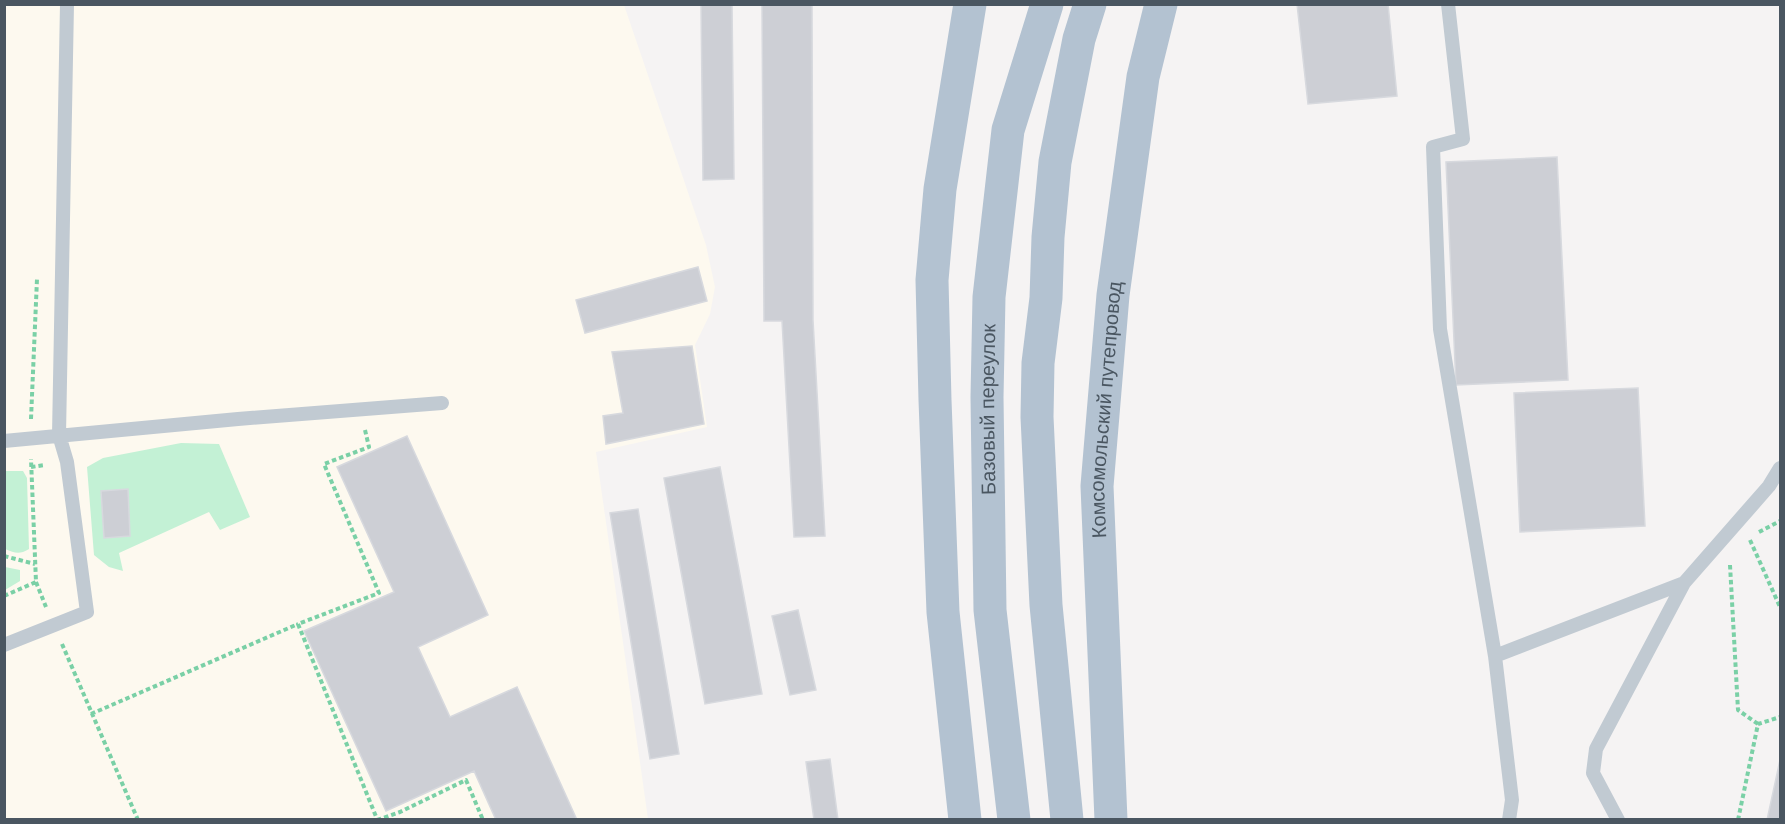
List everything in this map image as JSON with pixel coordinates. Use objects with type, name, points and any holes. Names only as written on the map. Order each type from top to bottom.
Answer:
[{"type":"main road","points":[[965,819],[943,612],[934,400],[932,280],[940,189],[970,4]]},
{"type":"main road","name":"Базовый переулок","points":[[1014,819],[990,610],[987,397],[989,297],[1008,130],[1047,4]]},
{"type":"main road","points":[[1067,819],[1046,605],[1037,417],[1038,363],[1046,298],[1048,237],[1055,162],[1079,39],[1090,4]]},
{"type":"main road","name":"Комсомольский путепровод","points":[[1111,819],[1096,486],[1113,295],[1143,77],[1161,4]]},
{"type":"lane","points":[[4,645],[87,612],[66,462],[59,435],[67,4]]},
{"type":"lane","points":[[1448,4],[1463,139],[1433,147],[1440,329],[1495,656],[1512,800],[1509,819]]},
{"type":"lane","points":[[4,441],[442,403]]},
{"type":"lane","points":[[1618,819],[1593,773],[1596,750],[1684,583],[1769,486],[1780,468]]},
{"type":"lane","points":[[1495,656],[1684,583]]},
{"type":"path","points":[[91,714],[298,624],[379,592],[324,464],[369,447],[363,424]]},
{"type":"path","points":[[22,460],[31,459],[36,582],[138,819]]},
{"type":"path","points":[[1743,546],[1749,537],[1780,521]]},
{"type":"path","points":[[1749,537],[1780,607]]},
{"type":"path","points":[[4,556],[35,564]]},
{"type":"path","points":[[1730,564],[1738,710],[1758,724]]},
{"type":"path","points":[[4,596],[36,582]]},
{"type":"path","points":[[298,624],[377,819],[400,812],[466,780],[483,819]]},
{"type":"path","points":[[1758,724],[1780,717]]},
{"type":"path","points":[[1738,819],[1758,724]]},
{"type":"shaded area","points":[[5,5],[624,5],[706,245],[715,287],[710,314],[695,345],[707,427],[596,452],[648,819],[5,820]]},
{"type":"green space","points":[[181,443],[219,444],[250,517],[220,530],[209,512],[119,553],[123,571],[109,567],[94,555],[87,467],[103,458]]},
{"type":"green space","points":[[5,471],[23,471],[27,478],[29,549],[20,553],[5,549]]},
{"type":"green space","points":[[5,567],[20,570],[20,581],[5,590]]},
{"type":"building","points":[[701,4],[732,4],[734,179],[703,180]]},
{"type":"building","points":[[762,4],[812,4],[813,320],[825,536],[794,537],[782,321],[764,321]]},
{"type":"building","points":[[1297,4],[1388,4],[1397,96],[1308,104]]},
{"type":"building","points":[[1557,157],[1568,380],[1456,385],[1446,162]]},
{"type":"building","points":[[698,267],[707,301],[585,333],[576,300]]},
{"type":"building","points":[[692,346],[704,424],[606,444],[603,416],[623,413],[612,352]]},
{"type":"building","points":[[1638,388],[1645,526],[1520,532],[1514,393]]},
{"type":"building","points":[[407,436],[488,615],[418,647],[450,717],[517,687],[577,820],[496,820],[474,771],[386,811],[304,631],[394,592],[337,467]]},
{"type":"building","points":[[720,467],[762,694],[705,704],[664,478]]},
{"type":"building","points":[[128,489],[130,536],[104,538],[101,491]]},
{"type":"building","points":[[638,509],[679,754],[650,759],[610,513]]},
{"type":"building","points":[[798,610],[816,690],[790,695],[772,616]]},
{"type":"building","points":[[830,759],[838,820],[814,820],[806,762]]},
{"type":"building","points":[[1780,760],[1780,820],[1767,820]]}]
